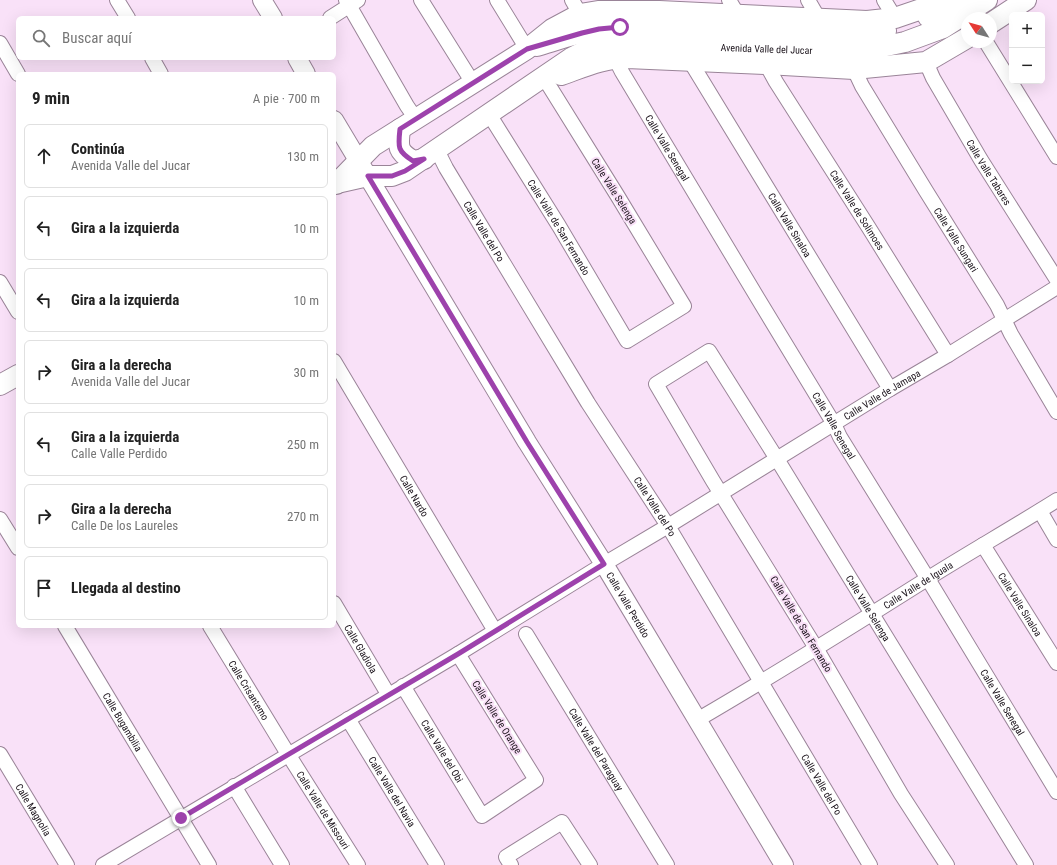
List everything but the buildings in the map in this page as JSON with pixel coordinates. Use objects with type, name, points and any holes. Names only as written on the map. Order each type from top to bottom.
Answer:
[{"type":"main road","name":"Avenida Valle del Jucar","points":[[939,0],[930,6],[895,18],[867,21],[819,19],[734,7],[656,5],[598,11],[576,7],[527,49],[373,146],[364,169],[392,176],[405,171],[571,58],[583,52],[614,43],[873,34],[903,27],[938,13],[959,0]]},
{"type":"main road","name":"Avenida Valle del Jucar","points":[[527,49],[582,33],[599,29],[620,27],[636,27],[719,39],[839,51],[872,49],[905,42],[943,28],[987,0]]},
{"type":"main road","points":[[997,19],[1020,3]]},
{"type":"main road","name":"Avenida Valle del Jucar","points":[[543,76],[561,75],[601,61],[615,58],[642,58],[854,69],[926,62],[961,42]]},
{"type":"main road","points":[[408,124],[398,144],[404,155],[413,161],[430,155]]},
{"type":"main road","points":[[336,184],[364,169]]},
{"type":"main road","points":[[0,385],[16,376]]},
{"type":"street","points":[[117,0],[127,16]]},
{"type":"street","points":[[262,0],[272,16]]},
{"type":"street","points":[[421,0],[473,83]]},
{"type":"street","points":[[498,0],[527,49]]},
{"type":"street","points":[[808,0],[819,19]]},
{"type":"street","points":[[884,0],[895,18]]},
{"type":"street","points":[[333,16],[351,2],[407,106],[408,124]]},
{"type":"street","points":[[0,43],[17,72]]},
{"type":"street","points":[[990,48],[1057,157]]},
{"type":"street","name":"Calle Valle Senegal","points":[[615,58],[752,290],[834,424],[840,437],[1057,792]]},
{"type":"street","points":[[153,60],[160,72]]},
{"type":"street","points":[[298,60],[305,72]]},
{"type":"street","name":"Calle Valle Sinaloa","points":[[690,61],[890,389]]},
{"type":"street","name":"Calle Valle Tabares","points":[[926,62],[933,78],[981,160],[1057,280]]},
{"type":"street","name":"Calle Valle de Solimoes","points":[[766,64],[948,355]]},
{"type":"street","name":"Calle Valle Sungari","points":[[854,69],[862,86],[997,305],[1010,334],[1057,412]]},
{"type":"street","name":"Calle Valle Selenga","points":[[543,76],[684,306],[627,341]]},
{"type":"street","name":"Calle Valle de San Fernando","points":[[490,114],[559,226],[627,341]]},
{"type":"street","name":"Calle Valle Perdido","points":[[336,123],[527,442],[604,564],[784,865]]},
{"type":"street","name":"Calle Valle del Po","points":[[430,155],[446,168],[588,403],[668,526],[870,865]]},
{"type":"street","points":[[0,282],[16,309]]},
{"type":"street","name":"Calle Valle de Jamapa","points":[[103,865],[119,861],[181,818],[388,694],[458,654],[1057,287]]},
{"type":"street","name":"Calle Valle Selenga","points":[[709,351],[873,614],[1026,865]]},
{"type":"street","name":"Calle Valle de San Fernando","points":[[709,351],[656,384],[713,481],[816,648],[901,794],[947,865]]},
{"type":"street","name":"Calle Nardo","points":[[336,364],[495,631]]},
{"type":"street","name":"Calle Valle de Iguala","points":[[697,720],[761,683],[1057,500]]},
{"type":"street","points":[[1040,511],[1057,540]]},
{"type":"street","points":[[0,519],[16,545]]},
{"type":"street","name":"Calle Valle Sinaloa","points":[[983,545],[1057,662]]},
{"type":"street","name":"Calle Gladiola","points":[[336,606],[388,694]]},
{"type":"street","name":"Calle Bugambilia","points":[[66,628],[209,865]]},
{"type":"street","name":"Calle Crisantemo","points":[[211,628],[288,754]]},
{"type":"street","name":"Calle Valle del Paraguay","points":[[526,634],[667,865]]},
{"type":"street","name":"Calle Valle de Orange","points":[[458,654],[536,780],[482,816]]},
{"type":"street","name":"Calle Valle del Obi","points":[[403,686],[482,816]]},
{"type":"street","name":"Calle Valle del Navia","points":[[348,719],[437,865]]},
{"type":"street","name":"Calle Magnolia","points":[[0,754],[67,865]]},
{"type":"street","name":"Calle Valle de Missouri","points":[[288,754],[358,865]]},
{"type":"street","points":[[234,786],[282,865]]},
{"type":"street","points":[[509,861],[562,822],[590,865]]},
{"type":"route","points":[[181,818],[458,654],[604,564],[527,442],[368,176],[392,176],[405,171],[424,159],[413,161],[404,155],[398,144],[400,129],[527,49],[582,33],[599,29],[620,27]]}]
